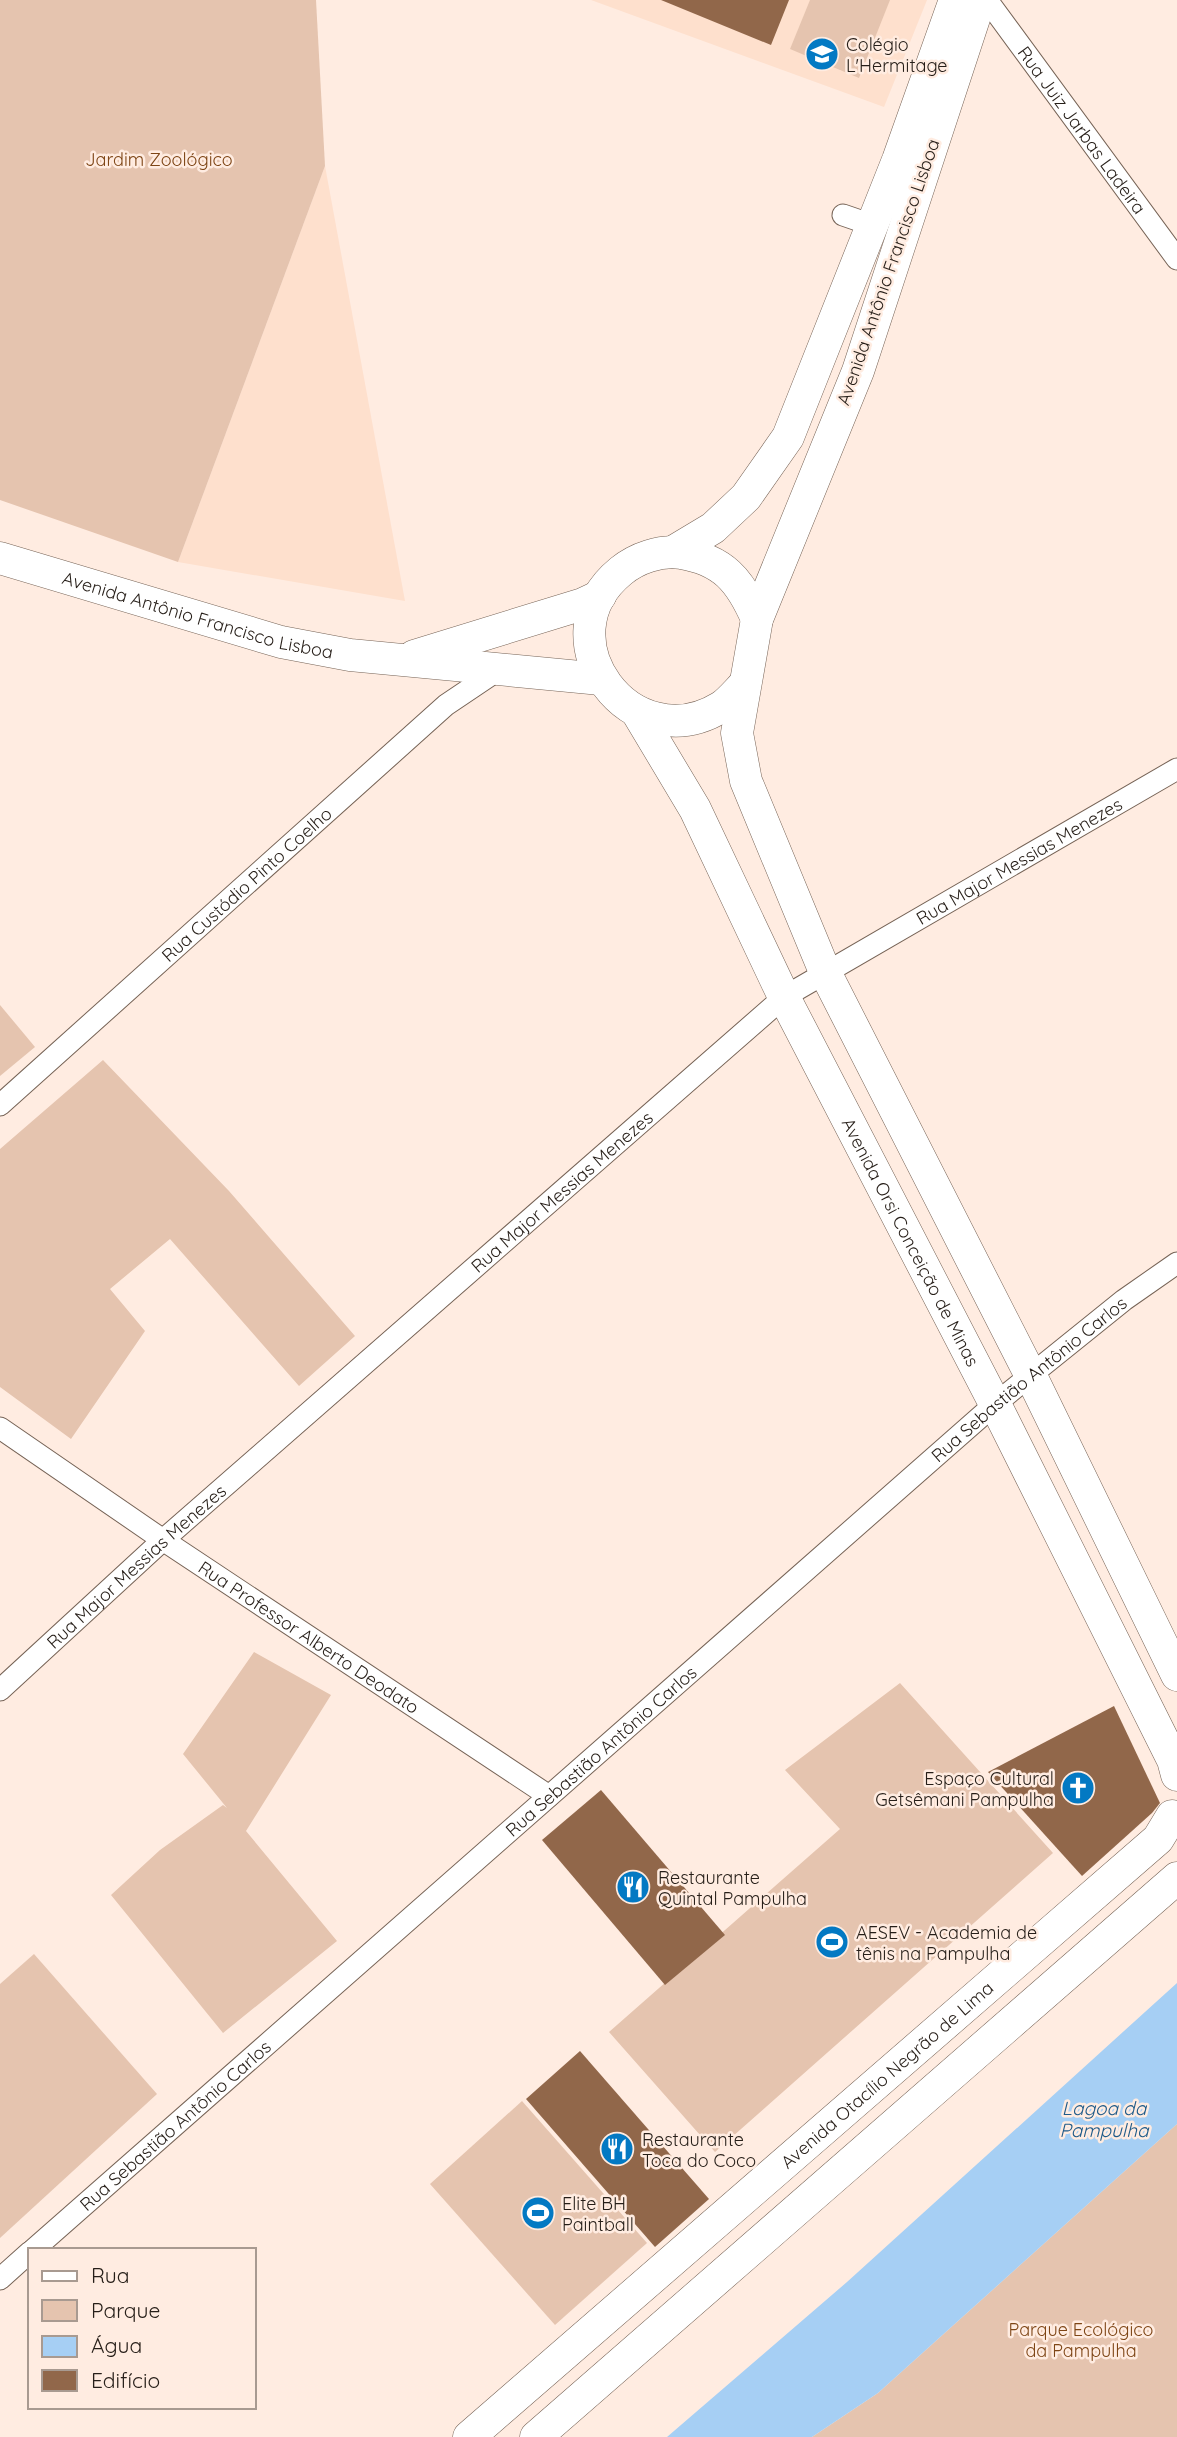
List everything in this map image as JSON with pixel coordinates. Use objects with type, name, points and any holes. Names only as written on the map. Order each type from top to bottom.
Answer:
[{"type":"street","name":"Avenida Antônio Francisco Lisboa","points":[[673,552],[713,528],[746,497],[788,437],[872,225],[955,0]]},
{"type":"street","name":"Avenida Antônio Francisco Lisboa","points":[[757,619],[858,371],[980,0]]},
{"type":"street","name":"Rua Juiz Jarbas Ladeira","points":[[987,0],[1177,258]]},
{"type":"street","points":[[843,215],[872,225]]},
{"type":"street","points":[[744,685],[722,706],[695,719],[665,721],[637,712],[601,679],[593,659],[589,638],[592,616],[600,596],[613,578],[630,564],[651,555],[673,552],[701,556],[726,570],[745,592],[757,619],[737,733],[746,781],[825,972],[1031,1376],[1177,1675]]},
{"type":"street","name":"Avenida Antônio Francisco Lisboa","points":[[0,558],[281,642],[350,655],[601,679]]},
{"type":"street","name":"Avenida Antônio Francisco Lisboa","points":[[399,660],[583,604],[600,596]]},
{"type":"street","name":"Rua Custódio Pinto Coelho","points":[[0,1105],[446,705],[498,670]]},
{"type":"street","name":"Avenida Orsi Conceição de Minas","points":[[637,712],[695,809],[784,997],[995,1404],[1172,1760],[1177,1775]]},
{"type":"street","name":"Rua Major Messias Menezes","points":[[0,1690],[163,1540],[784,997],[1177,769]]},
{"type":"street","name":"Rua Sebastião Antônio Carlos","points":[[34,2248],[995,1404],[1124,1300],[1177,1263]]},
{"type":"street","name":"Rua Professor Alberto Deodato","points":[[0,1428],[163,1540],[549,1796]]},
{"type":"street","points":[[1175,1821],[1170,1802],[1171,1788],[1177,1775]]},
{"type":"street","name":"Avenida Otacílio Negrão de Lima","points":[[469,2437],[1158,1839],[1175,1821]]},
{"type":"street","points":[[536,2437],[1177,1878]]},
{"type":"street","name":"Rua Sebastião Antônio Carlos","points":[[0,2278],[28,2254]]},
{"type":"shaded area","name":"Colégio L'Hermitage","points":[[591,0],[927,0],[884,107]]},
{"type":"shaded area","points":[[325,166],[405,601],[178,562]]},
{"type":"green space","name":"Jardim Zoológico","points":[[0,0],[316,0],[325,166],[178,562],[0,500]]},
{"type":"green space","points":[[810,0],[890,0],[859,78],[790,49]]},
{"type":"green space","points":[[0,1005],[35,1047],[0,1076]]},
{"type":"green space","points":[[103,1060],[229,1191],[355,1336],[299,1386],[170,1239],[110,1289],[145,1331],[71,1439],[0,1387],[0,1149]]},
{"type":"green space","points":[[254,1652],[331,1695],[246,1831],[337,1941],[223,2033],[111,1895],[160,1850],[223,1805],[227,1808],[183,1754]]},
{"type":"green space","name":"AESEV - Academia de tênis na Pampulha","points":[[900,1683],[1053,1853],[715,2152],[609,2032],[840,1829],[785,1770]]},
{"type":"green space","points":[[34,1954],[157,2094],[0,2238],[0,1984]]},
{"type":"green space","name":"Elite BH Paintball","points":[[522,2101],[647,2243],[555,2325],[430,2184]]},
{"type":"green space","name":"Parque Ecológico da Pampulha","points":[[1177,2124],[1177,2437],[812,2437],[878,2393]]},
{"type":"water","name":"Lagoa da Pampulha","points":[[1177,1983],[1177,2124],[878,2393],[812,2437],[667,2437],[847,2282]]},
{"type":"building","points":[[661,0],[789,0],[771,45]]},
{"type":"building","name":"Espaço Cultural Getsêmani Pampulha","points":[[1114,1706],[1160,1803],[1082,1876],[988,1772]]},
{"type":"building","name":"Restaurante Quintal Pampulha","points":[[601,1790],[725,1935],[665,1985],[542,1840]]},
{"type":"building","name":"Restaurante Toca do Coco","points":[[580,2051],[709,2199],[655,2247],[526,2099]]},
{"type":"place","name":"Colégio L'Hermitage","points":[[822,54]]},
{"type":"place","name":"Espaço Cultural Getsêmani Pampulha","points":[[1078,1788]]},
{"type":"place","name":"Restaurante Quintal Pampulha","points":[[633,1887]]},
{"type":"place","name":"AESEV - Academia de tênis na Pampulha","points":[[832,1942]]},
{"type":"place","name":"Restaurante Toca do Coco","points":[[617,2149]]},
{"type":"place","name":"Elite BH Paintball","points":[[538,2213]]}]
